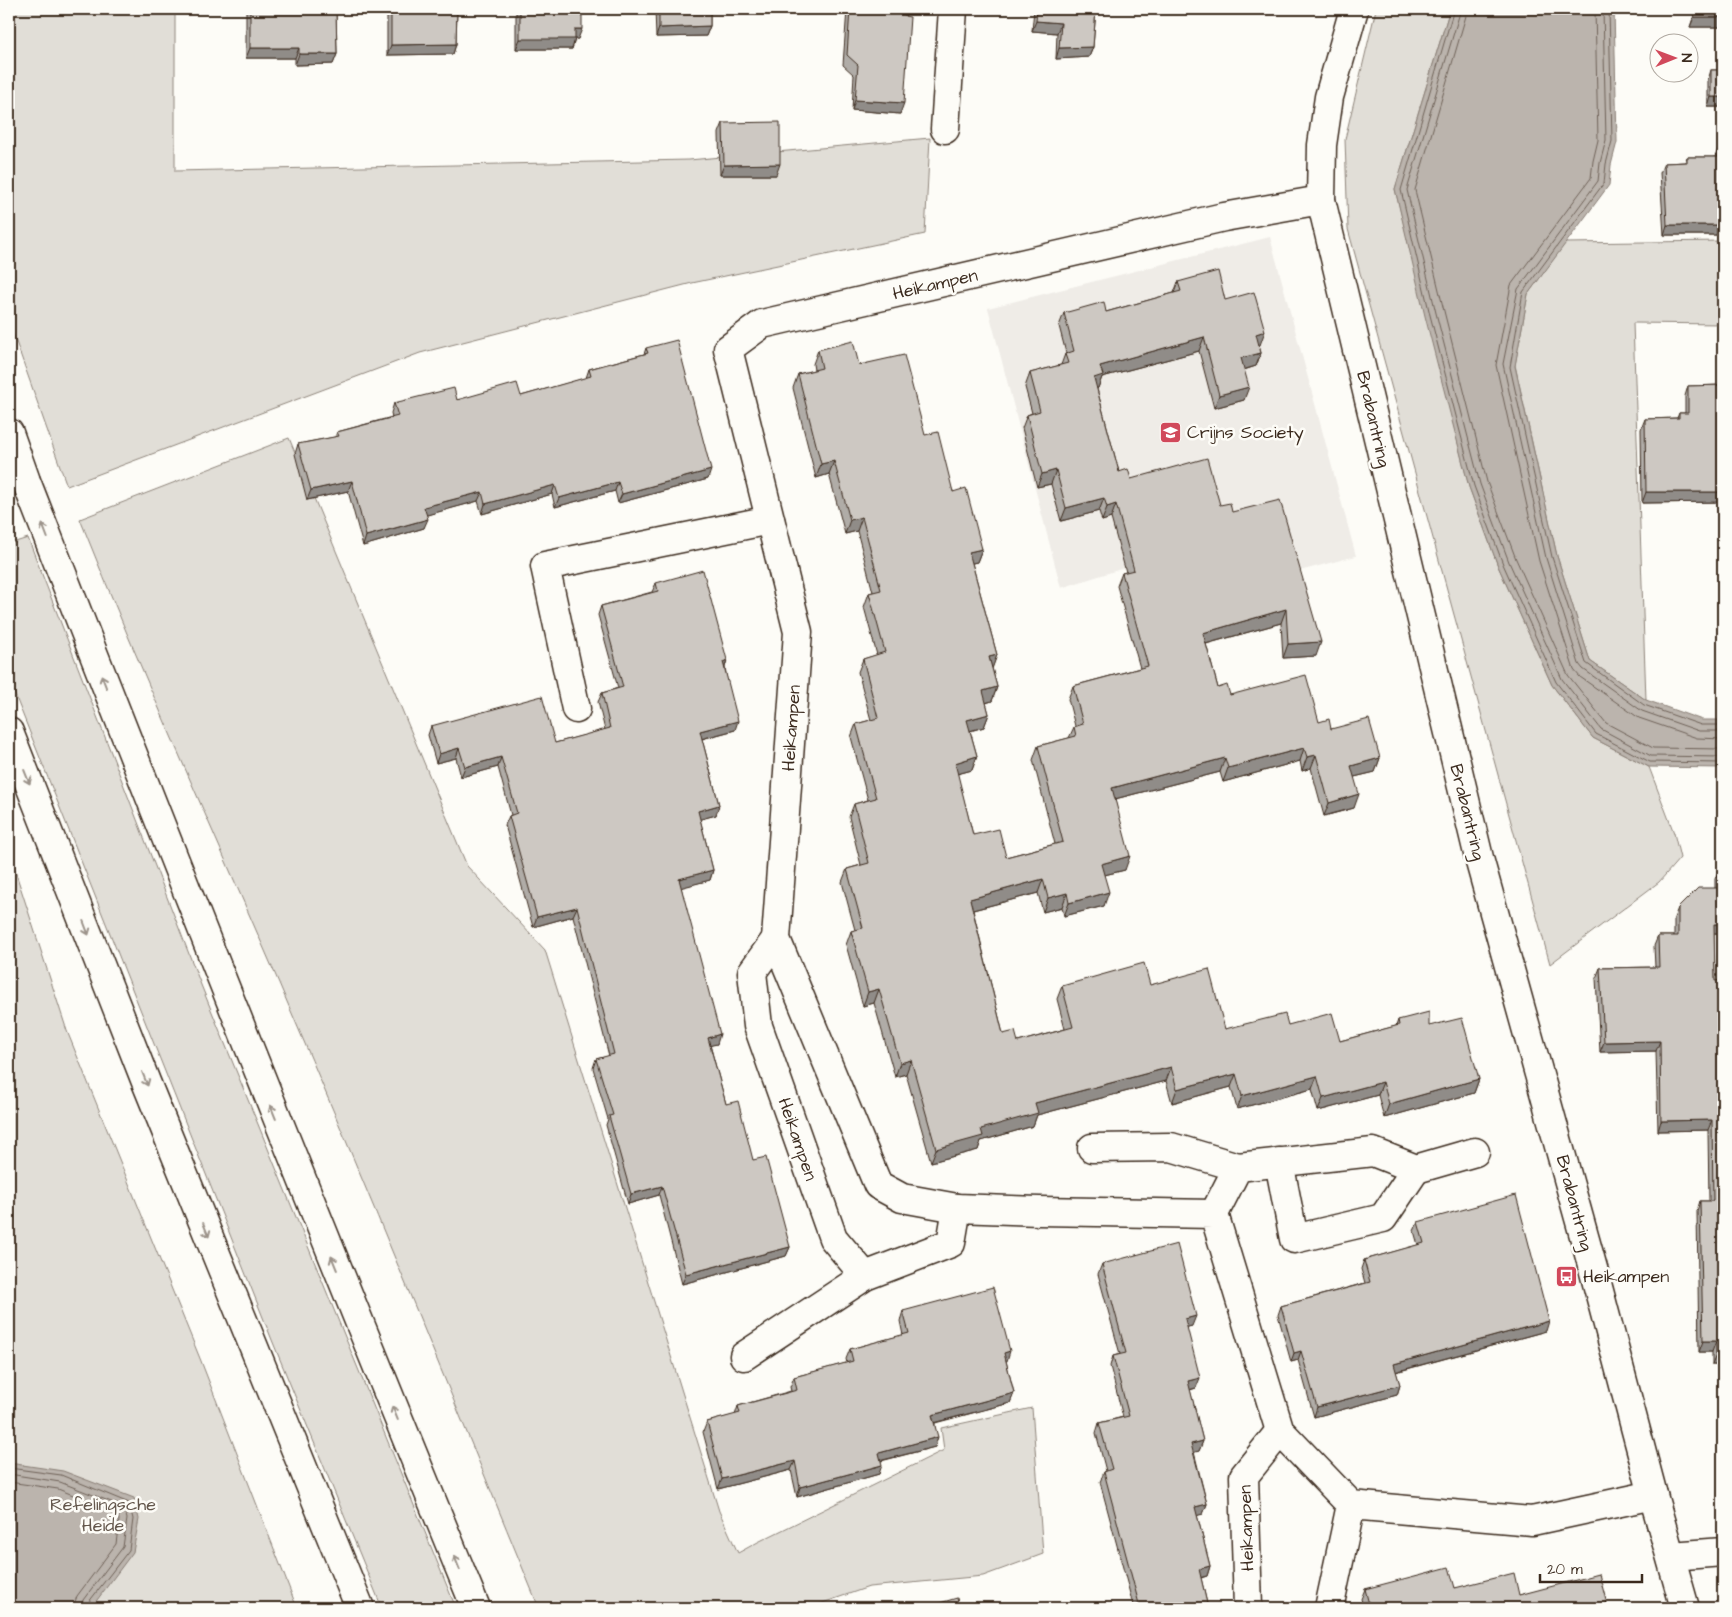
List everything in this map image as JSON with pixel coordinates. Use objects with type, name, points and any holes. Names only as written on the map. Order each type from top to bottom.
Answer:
[{"type":"main road","points":[[945,129],[954,9]]},
{"type":"main road","name":"Brabantring","points":[[1354,9],[1330,97],[1322,145],[1321,200],[1480,862],[1685,1608]]},
{"type":"main road","name":"Heikampen","points":[[1214,1214],[957,1208],[902,1198],[878,1185],[776,939],[798,632],[728,349],[762,324],[1224,217],[1321,200]]},
{"type":"main road","points":[[9,433],[241,1031],[342,1284],[476,1608]]},
{"type":"main road","points":[[576,709],[545,566],[770,520]]},
{"type":"main road","points":[[9,732],[150,1091],[360,1608]]},
{"type":"main road","name":"Heikampen","points":[[776,939],[752,972],[758,1026],[833,1238],[865,1276]]},
{"type":"main road","points":[[1092,1148],[1171,1147],[1238,1167],[1373,1152],[1416,1169],[1475,1152]]},
{"type":"main road","points":[[1279,1162],[1294,1239],[1383,1218],[1416,1169]]},
{"type":"main road","points":[[1238,1167],[1214,1214],[1280,1431],[1351,1505],[1532,1521],[1653,1495]]},
{"type":"main road","points":[[744,1356],[865,1276],[951,1243],[957,1208]]},
{"type":"main road","name":"Heikampen","points":[[1248,1608],[1244,1476],[1280,1431]]},
{"type":"main road","points":[[1329,1608],[1351,1505]]},
{"type":"main road","points":[[1671,1556],[1723,1552]]},
{"type":"shaded area","name":"Crijns Society","points":[[1270,237],[1356,556],[1160,608],[1146,561],[1061,588],[988,308]]},
{"type":"green space","points":[[9,9],[171,9],[175,12],[175,171],[689,160],[930,138],[925,234],[692,283],[420,353],[67,486],[9,322]]},
{"type":"green space","points":[[1376,9],[1450,9],[1395,189],[1469,487],[1498,566],[1552,685],[1593,738],[1649,767],[1674,833],[1680,858],[1659,882],[1550,964],[1348,229],[1345,139]]},
{"type":"green space","points":[[1723,241],[1723,324],[1633,323],[1646,700],[1590,661],[1557,556],[1515,365],[1528,294],[1565,243]]},
{"type":"green space","points":[[289,438],[467,866],[545,950],[719,1511],[738,1553],[944,1450],[941,1428],[1032,1408],[1043,1554],[983,1576],[869,1587],[808,1608],[539,1608],[345,1139],[80,519]]},
{"type":"green space","points":[[28,538],[201,985],[456,1608],[382,1608],[272,1340],[9,680],[9,544]]},
{"type":"green space","name":"Refelingsche Heide","points":[[9,852],[67,1031],[201,1361],[297,1608],[9,1608]]},
{"type":"water","points":[[1450,9],[1614,9],[1617,142],[1611,165],[1609,185],[1528,294],[1515,366],[1557,556],[1590,661],[1646,700],[1702,720],[1723,720],[1723,768],[1649,767],[1593,738],[1552,685],[1498,566],[1469,487],[1395,189]]},
{"type":"water","points":[[9,1463],[63,1471],[134,1498],[139,1519],[133,1552],[91,1608],[9,1608]]},
{"type":"building","points":[[250,9],[336,9],[337,54],[299,54],[299,48],[250,48]]},
{"type":"building","points":[[391,9],[457,9],[456,44],[391,45]]},
{"type":"building","points":[[520,9],[582,9],[582,29],[575,29],[575,39],[520,39]]},
{"type":"building","points":[[659,9],[710,9],[710,26],[659,28]]},
{"type":"building","points":[[850,9],[906,9],[905,16],[910,17],[904,103],[855,100],[858,65],[847,55]]},
{"type":"building","points":[[1037,9],[1096,9],[1093,47],[1059,48],[1061,23],[1036,21]]},
{"type":"building","points":[[1696,9],[1723,9],[1723,17],[1694,17]]},
{"type":"building","points":[[1711,70],[1723,70],[1723,97],[1711,97]]},
{"type":"building","points":[[780,122],[780,164],[724,165],[723,123]]},
{"type":"building","points":[[1718,149],[1723,149],[1723,225],[1667,225],[1664,163],[1687,162],[1687,157],[1718,157]]},
{"type":"building","points":[[1218,271],[1225,300],[1254,292],[1265,331],[1256,334],[1261,353],[1241,358],[1249,387],[1219,395],[1204,337],[1100,366],[1103,375],[1094,378],[1119,472],[1128,469],[1131,479],[1207,458],[1220,505],[1230,503],[1232,512],[1280,500],[1321,642],[1288,644],[1286,609],[1203,633],[1218,688],[1227,685],[1230,695],[1306,675],[1319,722],[1329,719],[1331,729],[1369,719],[1380,758],[1351,766],[1359,794],[1329,803],[1316,755],[1307,757],[1304,748],[1228,768],[1225,758],[1112,788],[1130,856],[1101,864],[1109,892],[1069,903],[1067,893],[1048,898],[1043,879],[970,899],[1003,1034],[1015,1031],[1018,1042],[1073,1027],[1062,986],[1144,963],[1150,985],[1209,969],[1225,1029],[1285,1014],[1288,1025],[1332,1013],[1340,1041],[1399,1025],[1398,1020],[1429,1012],[1429,1026],[1462,1018],[1479,1079],[1389,1104],[1383,1082],[1323,1098],[1317,1076],[1242,1096],[1236,1074],[1177,1089],[1171,1067],[1035,1103],[1038,1113],[981,1129],[983,1136],[936,1149],[911,1060],[900,1063],[879,989],[868,992],[851,931],[863,928],[847,869],[869,863],[854,804],[876,798],[856,724],[878,718],[863,659],[885,652],[869,593],[881,590],[862,517],[850,520],[834,461],[821,464],[798,374],[822,368],[818,350],[853,341],[859,365],[904,355],[925,435],[938,432],[953,492],[966,488],[982,549],[969,552],[997,655],[989,657],[997,687],[983,691],[989,714],[967,720],[977,756],[955,763],[973,835],[999,829],[1006,857],[1063,842],[1038,746],[1076,736],[1074,727],[1083,724],[1073,686],[1148,666],[1122,573],[1134,570],[1116,504],[1107,507],[1104,498],[1066,508],[1056,470],[1042,474],[1027,415],[1040,411],[1030,373],[1068,363],[1065,354],[1074,351],[1064,313],[1104,302],[1106,312],[1181,291],[1178,282]]},
{"type":"building","points":[[677,340],[711,470],[622,494],[618,482],[559,498],[555,485],[485,504],[482,492],[424,507],[428,519],[366,536],[352,481],[311,490],[298,444],[339,436],[337,432],[398,416],[394,403],[454,388],[457,400],[517,383],[521,396],[591,376],[589,369],[648,353],[646,348]]},
{"type":"building","points":[[1723,385],[1723,492],[1646,492],[1645,419],[1679,418],[1679,413],[1688,413],[1688,386]]},
{"type":"building","points":[[703,570],[727,660],[723,662],[738,721],[700,731],[719,805],[698,811],[713,870],[679,879],[720,1034],[708,1038],[726,1104],[738,1101],[753,1160],[766,1157],[790,1247],[686,1274],[662,1186],[631,1194],[609,1116],[613,1115],[596,1059],[614,1054],[577,907],[537,917],[509,816],[517,813],[501,757],[465,767],[459,748],[439,754],[431,726],[542,696],[555,743],[610,728],[602,693],[623,687],[601,606],[658,591],[656,583]]},
{"type":"building","points":[[1719,869],[1723,869],[1723,924],[1714,924],[1715,981],[1723,980],[1723,1355],[1716,1355],[1716,1341],[1703,1341],[1700,1201],[1713,1201],[1712,1120],[1661,1121],[1660,1041],[1604,1042],[1600,968],[1659,967],[1658,936],[1678,936],[1678,908],[1698,888],[1719,888]]},
{"type":"building","points":[[1516,1195],[1549,1321],[1394,1364],[1400,1385],[1317,1407],[1301,1351],[1294,1353],[1281,1306],[1370,1282],[1364,1260],[1424,1243],[1418,1222]]},
{"type":"building","points":[[1177,1244],[1196,1316],[1185,1319],[1200,1378],[1188,1381],[1203,1441],[1191,1444],[1207,1504],[1195,1507],[1210,1566],[1199,1569],[1208,1608],[1127,1608],[1139,1604],[1104,1472],[1112,1469],[1099,1423],[1129,1416],[1113,1356],[1126,1353],[1102,1264]]},
{"type":"building","points":[[993,1287],[1010,1351],[1004,1353],[1014,1393],[932,1415],[938,1437],[879,1453],[882,1465],[800,1487],[795,1461],[722,1479],[707,1422],[740,1413],[738,1406],[797,1390],[794,1377],[853,1361],[850,1349],[909,1333],[903,1311]]},
{"type":"building","points":[[1449,1567],[1455,1588],[1514,1573],[1519,1595],[1599,1574],[1608,1608],[1370,1608],[1365,1589]]},
{"type":"building","points":[[957,1598],[959,1608],[888,1607],[933,1605]]},
{"type":"place","name":"Crijns Society","points":[[1171,432]]},
{"type":"place","name":"Heikampen","points":[[1567,1276]]}]
